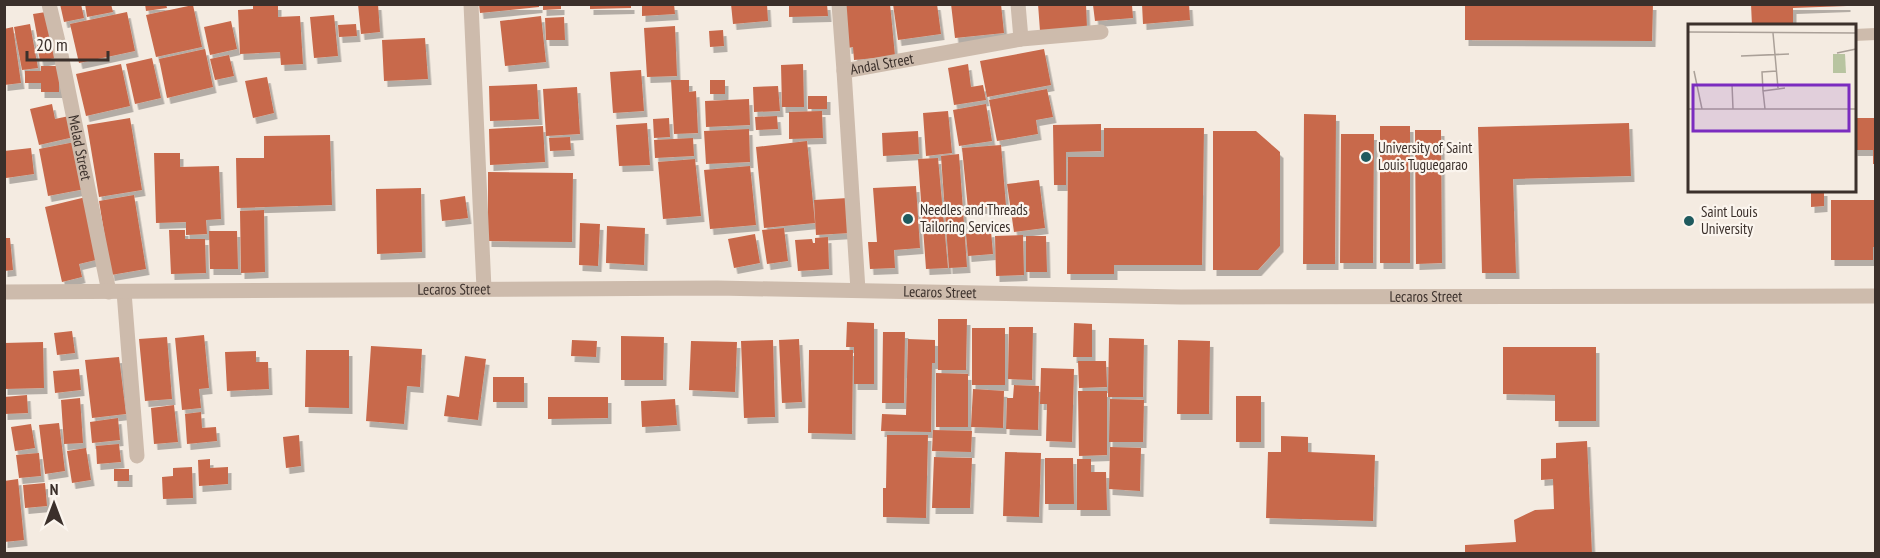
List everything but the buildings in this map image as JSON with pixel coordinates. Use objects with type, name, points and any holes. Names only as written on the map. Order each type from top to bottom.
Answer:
[{"type":"street","name":"Melad Street","points":[[49,4],[116,292],[137,456]]},
{"type":"street","points":[[471,4],[484,289]]},
{"type":"street","points":[[839,4],[844,71]]},
{"type":"street","points":[[1018,4],[1021,39]]},
{"type":"street","name":"Andal Street","points":[[858,290],[844,71],[1021,39],[1101,32]]},
{"type":"street","name":"Lecaros Street","points":[[4,292],[717,288],[1181,297],[1875,296]]},
{"type":"lane","points":[[1856,35],[1875,34]]},
{"type":"place","name":"University of Saint Louis Tuguegarao","points":[[1366,157]]},
{"type":"place","name":"Needles and Threads Tailoring Services","points":[[908,219]]},
{"type":"place","name":"Saint Louis University","points":[[1689,221]]}]
